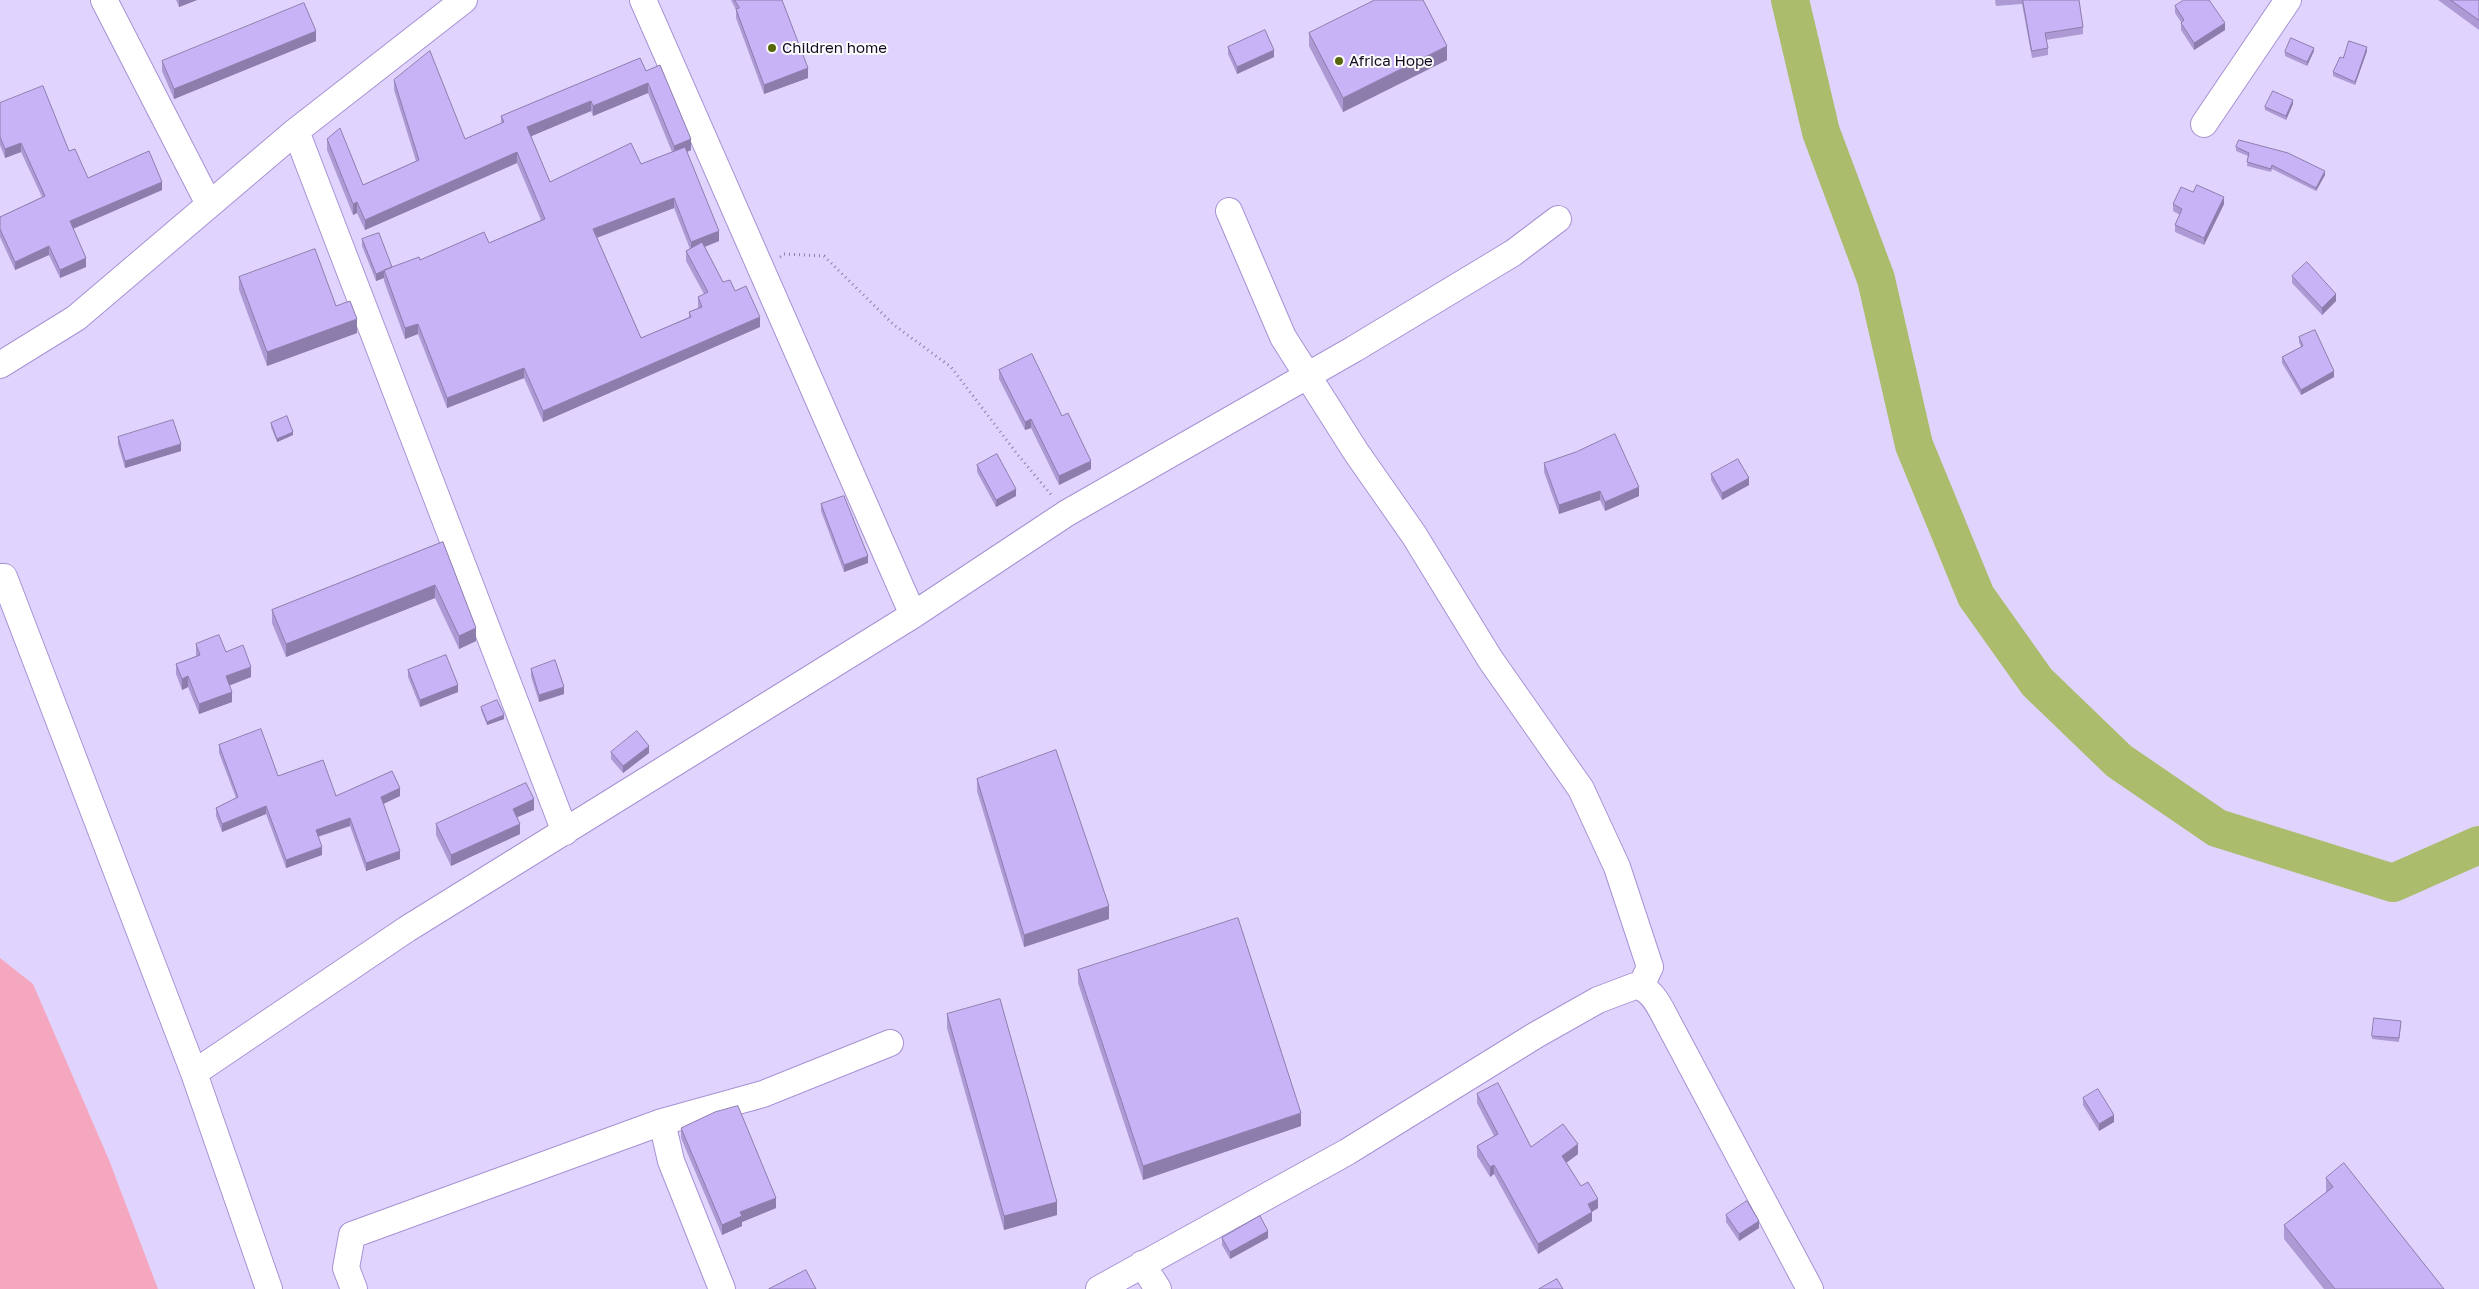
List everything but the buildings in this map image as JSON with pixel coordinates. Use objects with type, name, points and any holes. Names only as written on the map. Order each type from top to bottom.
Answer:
[{"type":"street","points":[[104,0],[209,204]]},
{"type":"street","points":[[0,365],[76,318],[296,131],[464,0]]},
{"type":"street","points":[[643,0],[913,615]]},
{"type":"street","points":[[2204,124],[2288,0]]},
{"type":"street","points":[[296,131],[565,832]]},
{"type":"street","points":[[1229,211],[1283,338],[1356,452],[1414,535],[1490,659],[1581,789],[1617,867],[1650,967],[1641,986]]},
{"type":"street","points":[[194,1073],[407,929],[913,615],[1067,513],[1307,375],[1513,253],[1558,220]]},
{"type":"street","points":[[1,574],[194,1073],[269,1289]]},
{"type":"street","points":[[1099,1289],[1347,1152],[1536,1035],[1598,1000],[1629,987],[1641,986],[1653,998],[1670,1026],[1810,1289]]},
{"type":"street","points":[[354,1289],[346,1268],[352,1235],[662,1122],[763,1094],[890,1044]]},
{"type":"street","points":[[662,1122],[671,1161],[722,1289]]},
{"type":"street","points":[[1142,1264],[1158,1289]]},
{"type":"path","points":[[761,270],[784,254],[824,256],[894,325],[951,367],[1018,455],[1067,513]]},
{"type":"shaded area","points":[[0,958],[33,984],[109,1160],[158,1289],[0,1289]]},
{"type":"waterway","points":[[1790,0],[1821,132],[1876,279],[1914,445],[1976,596],[2037,682],[2119,761],[2217,828],[2393,883],[2479,845]]},
{"type":"place","name":"Children home","points":[[772,48]]},
{"type":"place","name":"Africa Hope","points":[[1339,61]]}]
